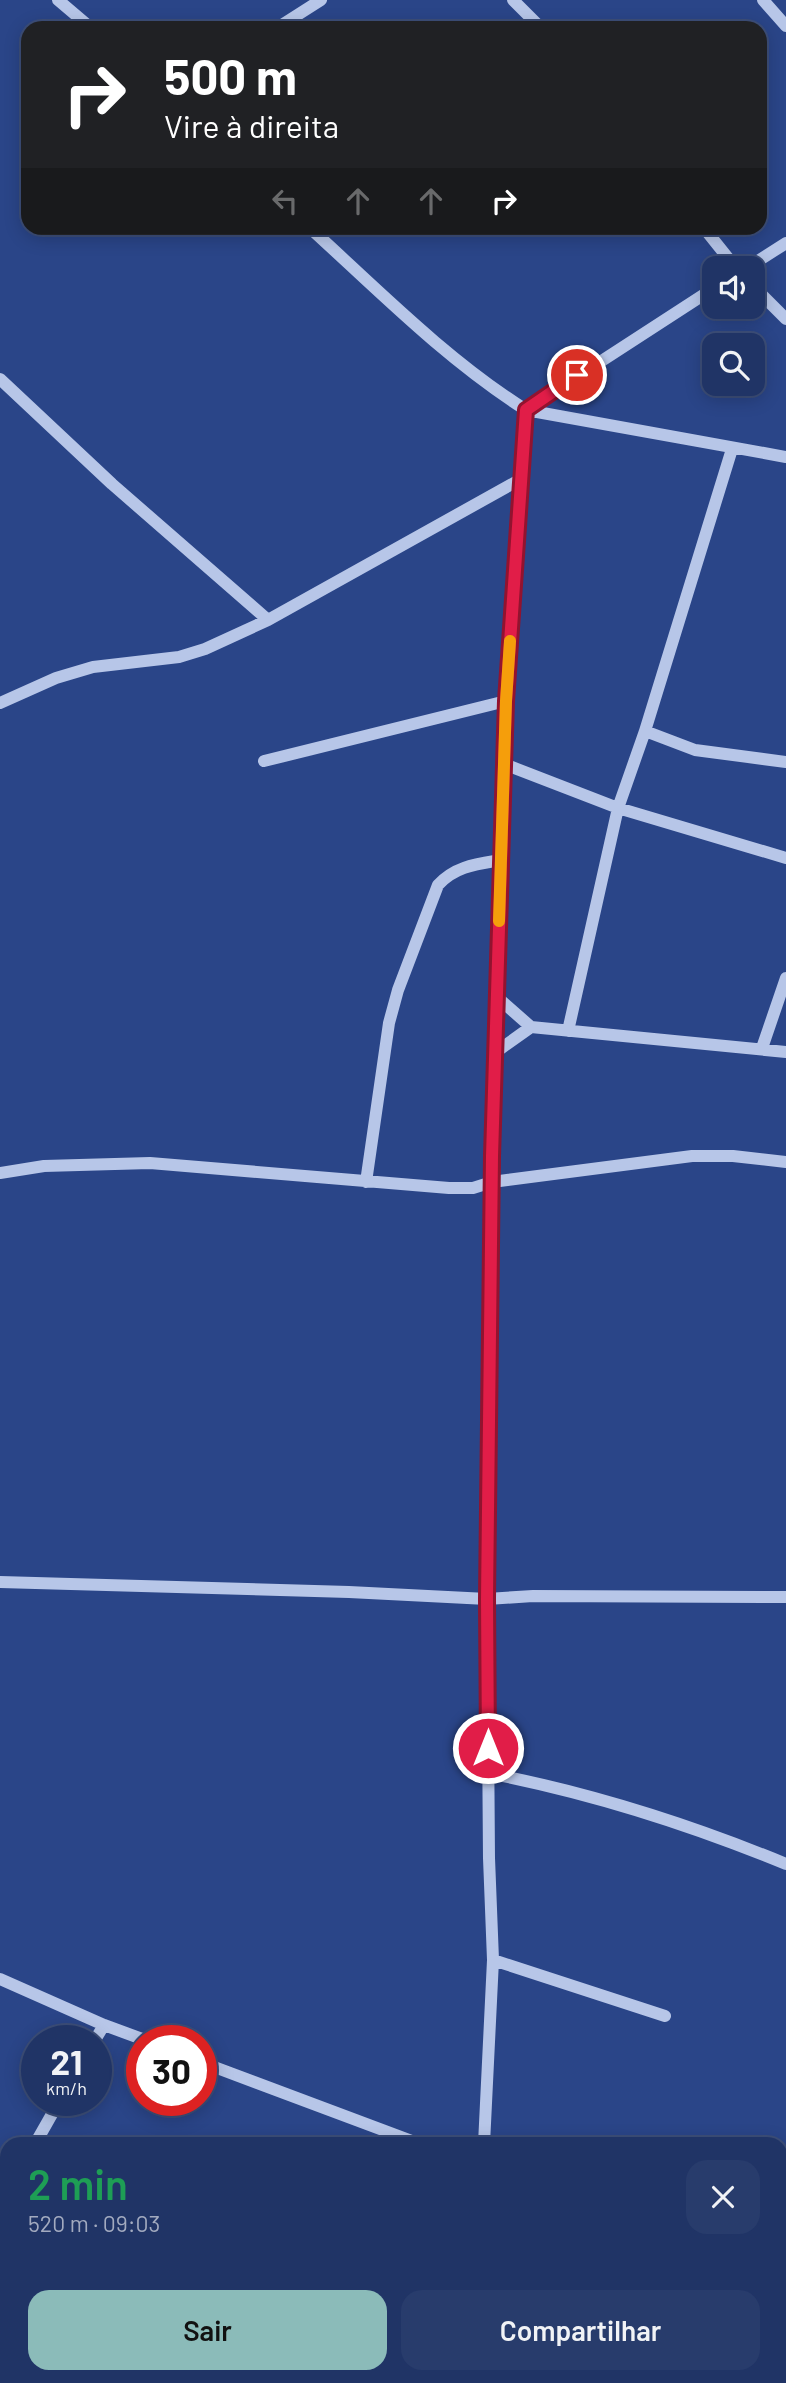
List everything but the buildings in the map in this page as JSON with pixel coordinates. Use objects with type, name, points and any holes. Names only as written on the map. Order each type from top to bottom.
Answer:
[{"type":"street","points":[[58,0],[83,21]]},
{"type":"street","points":[[288,21],[321,0]]},
{"type":"street","points":[[513,0],[534,21]]},
{"type":"street","points":[[762,0],[786,26]]},
{"type":"street","points":[[318,235],[426,334],[497,392],[526,410],[786,457]]},
{"type":"street","points":[[710,235],[726,256]]},
{"type":"street","points":[[765,256],[786,243]]},
{"type":"street","points":[[526,410],[702,296]]},
{"type":"street","points":[[765,298],[786,319]]},
{"type":"street","points":[[0,379],[112,484],[268,620]]},
{"type":"street","points":[[484,2137],[493,1960],[487,1599],[492,1182],[506,701],[526,410]]},
{"type":"street","points":[[568,1031],[618,808],[645,731],[732,449]]},
{"type":"street","points":[[0,703],[56,678],[93,667],[179,657],[205,649],[268,620],[521,479]]},
{"type":"street","points":[[264,761],[506,701]]},
{"type":"street","points":[[645,731],[695,750],[786,762]]},
{"type":"street","points":[[504,764],[618,808],[786,858]]},
{"type":"street","points":[[366,1182],[389,1023],[398,990],[438,886],[447,874],[467,866],[501,860]]},
{"type":"street","points":[[762,1048],[786,978]]},
{"type":"street","points":[[497,997],[531,1027],[786,1052]]},
{"type":"street","points":[[496,1052],[531,1027]]},
{"type":"street","points":[[0,1173],[44,1166],[150,1163],[366,1182],[473,1188],[492,1182],[692,1156],[733,1156],[786,1161]]},
{"type":"street","points":[[0,1582],[349,1592],[487,1599],[786,1597]]},
{"type":"street","points":[[488,1773],[551,1786],[643,1811],[720,1837],[786,1864]]},
{"type":"street","points":[[493,1960],[665,2016]]},
{"type":"street","points":[[0,1979],[104,2025]]},
{"type":"street","points":[[217,2068],[401,2137]]},
{"type":"street","points":[[39,2137],[51,2116]]},
{"type":"slow traffic","points":[[499,921],[510,641]]},
{"type":"route","points":[[488,1748],[492,1182],[506,701],[526,410],[577,375]]}]
